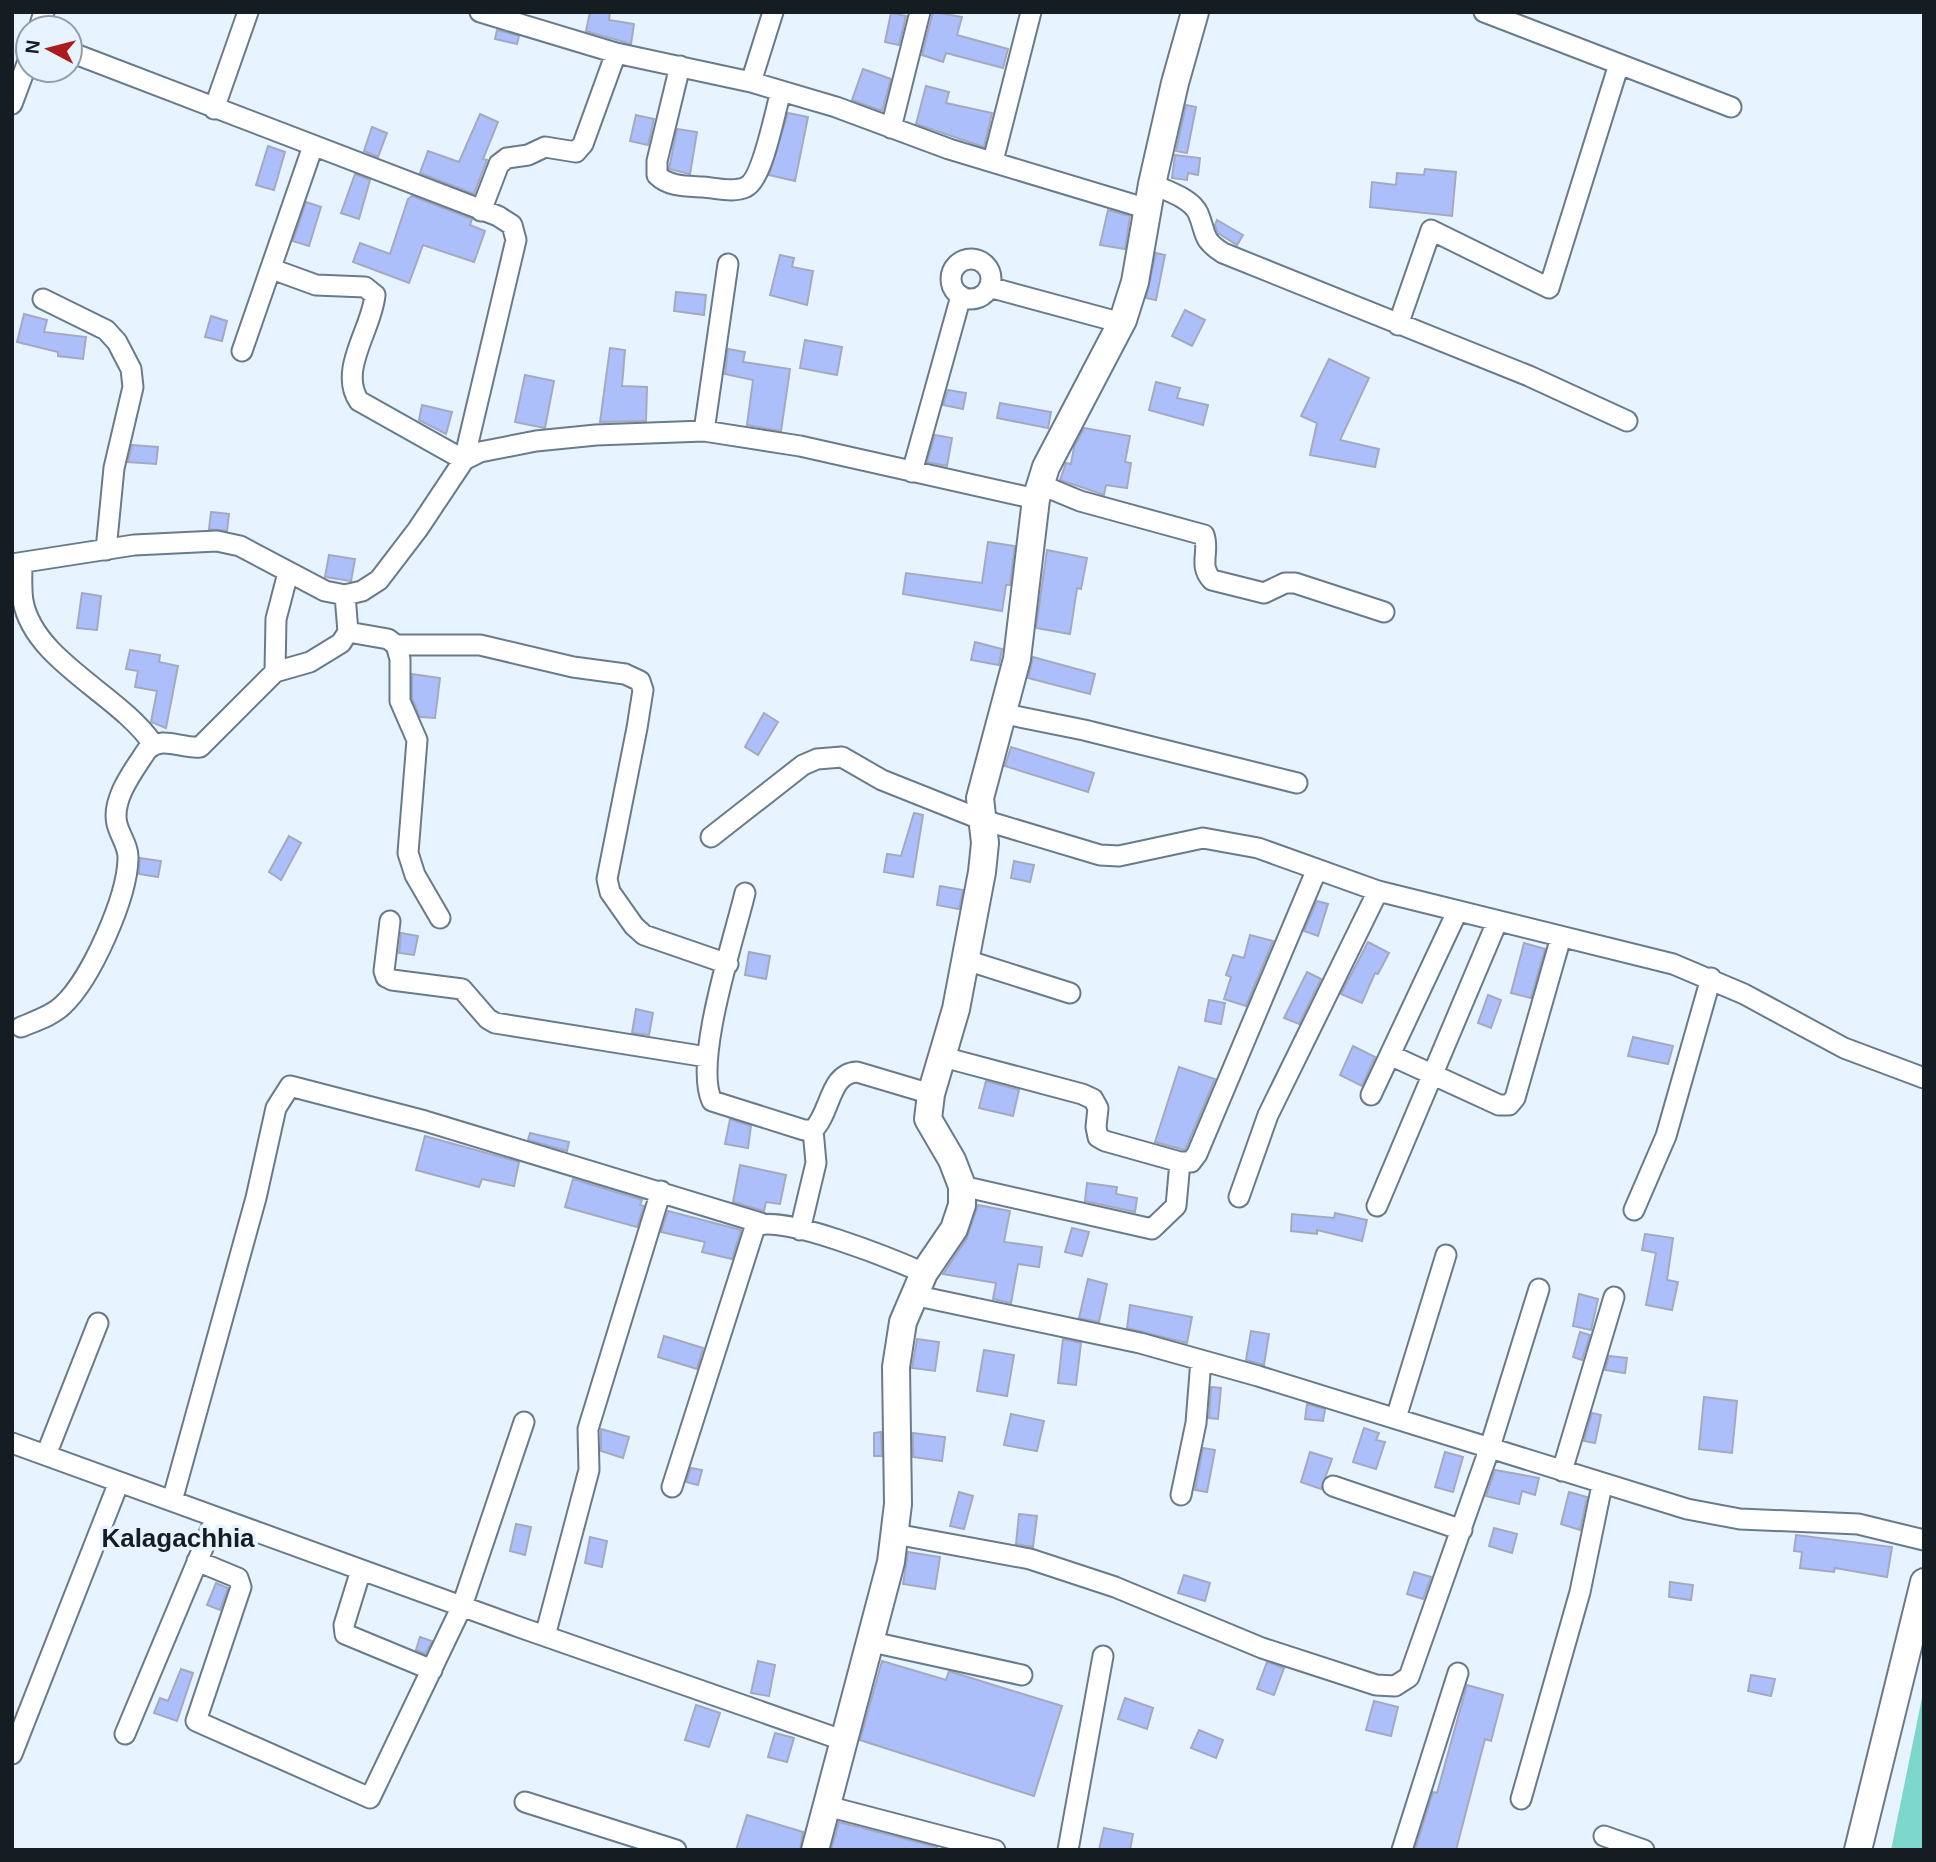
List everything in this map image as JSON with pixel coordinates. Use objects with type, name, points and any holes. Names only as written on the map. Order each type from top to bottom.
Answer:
[{"type":"street","points":[[214,109],[248,12]]},
{"type":"street","points":[[480,12],[617,53],[751,82],[993,161],[1150,197],[1184,199],[1197,212],[1208,243],[1223,253],[1529,376],[1627,421]]},
{"type":"street","points":[[751,82],[773,12]]},
{"type":"street","points":[[891,128],[920,12]]},
{"type":"street","points":[[993,161],[1031,12]]},
{"type":"street","points":[[815,1850],[872,1642],[895,1534],[897,1367],[903,1322],[918,1284],[954,1229],[962,1205],[962,1186],[952,1160],[928,1119],[931,1094],[943,1057],[966,960],[982,872],[985,843],[981,819],[985,773],[1005,714],[1017,659],[1037,491],[1122,323],[1135,282],[1150,197],[1195,12]]},
{"type":"street","points":[[1484,12],[1731,107]]},
{"type":"street","points":[[481,211],[499,164],[507,158],[527,155],[545,147],[576,152],[583,144],[617,53]]},
{"type":"street","points":[[84,58],[481,211],[512,225],[516,240],[472,414],[464,460],[418,529],[379,580],[362,591],[345,595],[325,591],[240,546],[217,541],[190,540],[17,564],[28,615],[48,649],[128,713],[153,744]]},
{"type":"street","points":[[1398,325],[1430,230],[1549,288],[1619,64]]},
{"type":"street","points":[[680,66],[657,161],[657,174],[664,181],[676,185],[737,190],[749,186],[758,173],[781,91]]},
{"type":"street","points":[[12,104],[19,84]]},
{"type":"street","points":[[242,351],[313,146]]},
{"type":"street","points":[[912,472],[961,296],[951,279],[955,267],[966,260],[984,264],[990,274],[989,287],[980,296],[961,296]]},
{"type":"street","points":[[704,431],[728,264]]},
{"type":"street","points":[[272,269],[316,285],[365,287],[375,295],[374,307],[351,374],[351,390],[359,401],[464,460]]},
{"type":"street","points":[[989,287],[1122,323]]},
{"type":"street","points":[[43,299],[106,330],[117,342],[131,369],[133,387],[114,468],[106,550]]},
{"type":"street","points":[[464,460],[480,452],[536,441],[662,431],[704,431],[800,446],[912,472],[1037,491],[1204,535],[1207,543],[1204,565],[1212,580],[1264,593],[1285,583],[1295,583],[1384,612]]},
{"type":"street","points":[[275,672],[276,620],[288,573]]},
{"type":"street","points":[[20,1027],[51,1014],[72,996],[108,932],[124,886],[128,860],[117,825],[118,805],[129,780],[153,744],[162,742],[189,748],[200,747],[275,672],[326,655],[341,643],[348,632],[345,595]]},
{"type":"street","points":[[348,632],[388,639],[396,645],[480,645],[573,667],[625,674],[640,681],[643,690],[637,728],[608,864],[610,892],[634,926],[644,935],[728,964]]},
{"type":"street","points":[[396,645],[400,659],[400,701],[417,740],[408,853],[415,875],[440,918]]},
{"type":"street","points":[[1005,714],[1084,730],[1297,783]]},
{"type":"street","points":[[711,837],[803,765],[817,759],[842,757],[883,780],[981,819],[1100,855],[1119,856],[1203,838],[1258,848],[1378,891],[1628,952],[1711,978],[1844,1048],[1924,1078]]},
{"type":"street","points":[[943,1057],[1082,1094],[1093,1099],[1098,1108],[1098,1137],[1181,1162],[1191,1162],[1317,869]]},
{"type":"street","points":[[1239,1196],[1268,1115],[1378,891]]},
{"type":"street","points":[[745,893],[706,1056],[706,1088],[712,1101],[804,1130],[813,1130],[821,1123],[839,1078],[846,1072],[857,1072],[931,1094]]},
{"type":"street","points":[[1371,1096],[1457,912]]},
{"type":"street","points":[[390,921],[384,971],[386,977],[462,989],[488,1019],[495,1023],[706,1056]]},
{"type":"street","points":[[1377,1206],[1497,922]]},
{"type":"street","points":[[1390,1055],[1499,1105],[1509,1105],[1515,1098],[1561,937]]},
{"type":"street","points":[[966,960],[1070,993]]},
{"type":"street","points":[[1634,1210],[1666,1136],[1711,978]]},
{"type":"street","points":[[172,1501],[256,1198],[276,1108],[290,1086],[662,1191],[761,1223],[856,1244],[918,1284],[1040,1320],[1201,1360],[1687,1509],[1740,1519],[1858,1524],[1924,1539]]},
{"type":"street","points":[[800,1230],[816,1163],[813,1130]]},
{"type":"street","points":[[962,1186],[1152,1229],[1176,1206],[1181,1162]]},
{"type":"street","points":[[545,1636],[589,1470],[588,1429],[662,1191]]},
{"type":"street","points":[[672,1487],[755,1227],[761,1223]]},
{"type":"street","points":[[1396,1418],[1446,1255]]},
{"type":"street","points":[[895,1534],[1030,1559],[1115,1587],[1262,1648],[1377,1685],[1395,1686],[1409,1677],[1490,1447],[1539,1289]]},
{"type":"street","points":[[1562,1471],[1614,1297]]},
{"type":"street","points":[[46,1455],[98,1323]]},
{"type":"street","points":[[1181,1495],[1196,1423],[1201,1360]]},
{"type":"street","points":[[197,1561],[237,1578],[241,1587],[196,1715],[197,1723],[370,1798],[462,1606],[524,1422]]},
{"type":"street","points":[[12,1443],[545,1636],[845,1741]]},
{"type":"street","points":[[12,1754],[119,1482]]},
{"type":"street","points":[[1521,1799],[1580,1592],[1602,1485]]},
{"type":"street","points":[[1333,1486],[1462,1530]]},
{"type":"street","points":[[124,1734],[216,1517]]},
{"type":"street","points":[[362,1570],[344,1625],[345,1634],[432,1670]]},
{"type":"street","points":[[1858,1850],[1924,1582]]},
{"type":"street","points":[[872,1642],[1022,1675]]},
{"type":"street","points":[[1068,1850],[1102,1656]]},
{"type":"street","points":[[1402,1850],[1458,1673]]},
{"type":"street","points":[[525,1802],[676,1850]]},
{"type":"street","points":[[827,1806],[995,1850]]},
{"type":"street","points":[[1604,1836],[1644,1850]]},
{"type":"shaded area","points":[[1924,1688],[1924,1850],[1891,1850]]},
{"type":"building","points":[[590,12],[610,12],[609,20],[634,24],[631,44],[586,31]]},
{"type":"building","points":[[933,12],[962,17],[957,35],[1008,49],[1003,68],[946,53],[943,62],[922,55]]},
{"type":"building","points":[[891,13],[906,16],[899,45],[885,42]]},
{"type":"building","points":[[497,30],[519,36],[517,44],[495,39]]},
{"type":"building","points":[[863,69],[891,79],[882,111],[852,100]]},
{"type":"building","points":[[926,86],[949,92],[946,103],[992,113],[984,147],[916,124]]},
{"type":"building","points":[[1186,105],[1196,107],[1187,153],[1176,151]]},
{"type":"building","points":[[788,113],[808,117],[795,181],[769,175]]},
{"type":"building","points":[[480,114],[498,122],[483,159],[487,160],[474,194],[420,173],[428,151],[459,162]]},
{"type":"building","points":[[636,115],[654,119],[648,145],[630,141]]},
{"type":"building","points":[[372,127],[387,133],[378,157],[364,151]]},
{"type":"building","points":[[677,129],[697,132],[690,174],[669,169]]},
{"type":"building","points":[[268,146],[285,152],[274,190],[256,185]]},
{"type":"building","points":[[1175,155],[1200,158],[1198,175],[1188,173],[1187,180],[1172,178]]},
{"type":"building","points":[[1425,169],[1456,172],[1452,216],[1370,207],[1372,182],[1396,185],[1397,173],[1424,175]]},
{"type":"building","points":[[355,174],[370,180],[359,219],[341,213]]},
{"type":"building","points":[[412,196],[472,219],[470,225],[485,231],[474,262],[423,245],[409,283],[353,262],[360,243],[390,254],[408,199]]},
{"type":"building","points":[[306,202],[321,207],[309,246],[293,241]]},
{"type":"building","points":[[1108,210],[1130,216],[1125,249],[1100,245]]},
{"type":"building","points":[[1217,220],[1243,235],[1237,245],[1218,233],[1215,225]]},
{"type":"building","points":[[1156,253],[1165,255],[1156,300],[1146,298]]},
{"type":"building","points":[[780,255],[794,258],[792,267],[813,271],[807,305],[770,295]]},
{"type":"building","points":[[676,292],[706,295],[704,315],[674,311]]},
{"type":"building","points":[[1185,310],[1205,320],[1192,346],[1172,336]]},
{"type":"building","points":[[24,314],[47,320],[44,332],[86,337],[83,359],[58,356],[58,352],[17,342]]},
{"type":"building","points":[[211,316],[227,321],[222,341],[205,337]]},
{"type":"building","points":[[805,340],[842,347],[837,375],[800,368]]},
{"type":"building","points":[[610,348],[625,350],[622,386],[647,387],[646,421],[600,422]]},
{"type":"building","points":[[728,349],[745,352],[743,362],[790,369],[781,431],[747,425],[753,380],[725,374]]},
{"type":"building","points":[[1329,359],[1369,378],[1340,440],[1379,449],[1375,467],[1310,455],[1317,423],[1301,416]]},
{"type":"building","points":[[525,375],[554,381],[545,428],[515,422]]},
{"type":"building","points":[[1156,382],[1180,388],[1177,398],[1208,405],[1203,425],[1149,410]]},
{"type":"building","points":[[948,390],[966,393],[963,409],[943,405]]},
{"type":"building","points":[[1000,403],[1051,412],[1048,428],[997,418]]},
{"type":"building","points":[[422,405],[452,412],[446,434],[419,420]]},
{"type":"building","points":[[1084,428],[1130,436],[1125,462],[1131,463],[1127,488],[1106,485],[1104,495],[1060,480],[1066,463],[1071,464],[1074,447]]},
{"type":"building","points":[[935,435],[952,438],[947,466],[927,462]]},
{"type":"building","points":[[132,445],[158,447],[156,464],[128,462]]},
{"type":"building","points":[[211,512],[229,514],[227,531],[209,529]]},
{"type":"building","points":[[988,542],[1015,546],[1010,585],[1006,585],[1002,611],[903,594],[906,573],[982,583]]},
{"type":"building","points":[[1047,550],[1087,558],[1081,589],[1077,588],[1070,634],[1036,628]]},
{"type":"building","points":[[329,555],[355,559],[351,581],[325,577]]},
{"type":"building","points":[[82,593],[101,596],[97,630],[77,628]]},
{"type":"building","points":[[975,642],[1002,649],[999,665],[971,660]]},
{"type":"building","points":[[130,650],[160,655],[159,662],[178,666],[166,728],[151,722],[157,691],[135,687],[138,671],[126,669]]},
{"type":"building","points":[[1033,657],[1095,674],[1090,694],[1028,678]]},
{"type":"building","points":[[412,674],[440,678],[435,718],[420,717],[412,698]]},
{"type":"building","points":[[764,713],[778,722],[758,755],[745,747]]},
{"type":"building","points":[[1011,747],[1094,773],[1088,792],[1005,766]]},
{"type":"building","points":[[914,813],[923,815],[913,877],[884,872],[887,854],[901,856]]},
{"type":"building","points":[[289,836],[301,843],[281,880],[269,872]]},
{"type":"building","points":[[140,858],[161,861],[158,877],[139,874]]},
{"type":"building","points":[[1014,861],[1034,865],[1030,882],[1011,878]]},
{"type":"building","points":[[940,886],[963,890],[959,909],[937,905]]},
{"type":"building","points":[[1317,901],[1328,904],[1318,936],[1304,931]]},
{"type":"building","points":[[401,933],[418,936],[414,955],[399,953]]},
{"type":"building","points":[[1250,935],[1273,941],[1246,1006],[1224,999],[1231,977],[1226,975],[1233,955],[1244,958]]},
{"type":"building","points":[[1368,942],[1389,953],[1378,974],[1375,973],[1362,1003],[1341,994]]},
{"type":"building","points":[[1524,943],[1545,949],[1531,998],[1511,993]]},
{"type":"building","points":[[749,952],[770,956],[766,979],[745,975]]},
{"type":"building","points":[[1307,972],[1321,979],[1299,1024],[1284,1018]]},
{"type":"building","points":[[1488,995],[1501,1000],[1491,1028],[1478,1023]]},
{"type":"building","points":[[1209,1000],[1225,1003],[1221,1024],[1205,1021]]},
{"type":"building","points":[[636,1009],[653,1013],[649,1035],[632,1033]]},
{"type":"building","points":[[1633,1037],[1673,1046],[1668,1064],[1628,1056]]},
{"type":"building","points":[[1353,1046],[1375,1057],[1362,1086],[1340,1075]]},
{"type":"building","points":[[1179,1067],[1215,1079],[1185,1150],[1155,1142]]},
{"type":"building","points":[[986,1081],[1019,1090],[1013,1116],[979,1108]]},
{"type":"building","points":[[730,1119],[751,1126],[748,1148],[725,1144]]},
{"type":"building","points":[[530,1133],[569,1142],[567,1151],[528,1140]]},
{"type":"building","points":[[425,1136],[519,1162],[514,1186],[482,1179],[479,1187],[416,1170]]},
{"type":"building","points":[[740,1165],[786,1175],[780,1204],[766,1202],[764,1211],[733,1202]]},
{"type":"building","points":[[573,1179],[642,1200],[640,1205],[644,1206],[637,1227],[565,1207]]},
{"type":"building","points":[[1087,1183],[1117,1187],[1116,1194],[1137,1198],[1135,1212],[1085,1201]]},
{"type":"building","points":[[978,1205],[1010,1211],[1004,1242],[1042,1247],[1039,1267],[1018,1264],[1011,1303],[993,1299],[996,1283],[943,1274],[967,1238]]},
{"type":"building","points":[[668,1211],[741,1230],[732,1259],[702,1252],[705,1242],[661,1232]]},
{"type":"building","points":[[1335,1213],[1367,1220],[1362,1241],[1317,1230],[1317,1234],[1291,1231],[1292,1214],[1334,1218]]},
{"type":"building","points":[[1072,1228],[1089,1232],[1082,1256],[1065,1252]]},
{"type":"building","points":[[1645,1234],[1673,1238],[1667,1280],[1678,1282],[1672,1310],[1646,1305],[1656,1253],[1642,1250]]},
{"type":"building","points":[[1088,1279],[1107,1284],[1099,1322],[1079,1318]]},
{"type":"building","points":[[1579,1294],[1598,1299],[1591,1330],[1573,1326]]},
{"type":"building","points":[[1130,1305],[1192,1317],[1187,1343],[1127,1328]]},
{"type":"building","points":[[1251,1331],[1269,1334],[1264,1365],[1246,1360]]},
{"type":"building","points":[[1580,1332],[1590,1335],[1582,1360],[1573,1357]]},
{"type":"building","points":[[664,1336],[703,1348],[697,1369],[658,1357]]},
{"type":"building","points":[[917,1339],[939,1342],[935,1371],[912,1368]]},
{"type":"building","points":[[1063,1339],[1081,1343],[1076,1385],[1058,1383]]},
{"type":"building","points":[[984,1350],[1014,1355],[1007,1396],[977,1391]]},
{"type":"building","points":[[1609,1356],[1627,1358],[1625,1373],[1605,1370]]},
{"type":"building","points":[[1211,1387],[1221,1388],[1218,1419],[1209,1418]]},
{"type":"building","points":[[1704,1397],[1737,1401],[1732,1453],[1699,1449]]},
{"type":"building","points":[[1307,1404],[1325,1409],[1323,1421],[1305,1419]]},
{"type":"building","points":[[1592,1413],[1601,1415],[1595,1443],[1584,1441]]},
{"type":"building","points":[[1011,1414],[1044,1421],[1037,1451],[1004,1445]]},
{"type":"building","points":[[1364,1428],[1379,1433],[1376,1440],[1385,1442],[1376,1469],[1353,1462]]},
{"type":"building","points":[[601,1429],[629,1437],[623,1458],[601,1451]]},
{"type":"building","points":[[881,1432],[882,1456],[874,1456],[874,1433]]},
{"type":"building","points":[[913,1433],[945,1437],[942,1461],[913,1457]]},
{"type":"building","points":[[1203,1448],[1215,1450],[1207,1492],[1195,1490]]},
{"type":"building","points":[[1310,1452],[1332,1459],[1321,1489],[1301,1482]]},
{"type":"building","points":[[1445,1452],[1463,1457],[1453,1492],[1435,1487]]},
{"type":"building","points":[[691,1468],[702,1470],[698,1485],[686,1482]]},
{"type":"building","points":[[1495,1470],[1539,1478],[1535,1495],[1522,1491],[1519,1504],[1486,1496]]},
{"type":"building","points":[[959,1492],[973,1496],[964,1529],[950,1526]]},
{"type":"building","points":[[1569,1492],[1587,1497],[1580,1530],[1561,1524]]},
{"type":"building","points":[[1019,1514],[1037,1516],[1033,1547],[1016,1544]]},
{"type":"building","points":[[516,1524],[531,1527],[525,1555],[510,1551]]},
{"type":"building","points":[[1494,1528],[1517,1534],[1512,1553],[1489,1546]]},
{"type":"building","points":[[1796,1535],[1892,1547],[1887,1577],[1835,1568],[1834,1572],[1800,1568],[1802,1552],[1794,1551]]},
{"type":"building","points":[[590,1537],[607,1541],[602,1567],[585,1563]]},
{"type":"building","points":[[908,1552],[940,1557],[935,1589],[903,1584]]},
{"type":"building","points":[[1414,1572],[1431,1577],[1423,1599],[1407,1594]]},
{"type":"building","points":[[1184,1575],[1210,1583],[1205,1601],[1178,1593]]},
{"type":"building","points":[[1670,1582],[1693,1585],[1691,1600],[1669,1597]]},
{"type":"building","points":[[216,1583],[228,1588],[220,1610],[207,1605]]},
{"type":"building","points":[[420,1637],[432,1641],[425,1654],[416,1650]]},
{"type":"building","points":[[758,1661],[775,1665],[769,1696],[751,1693]]},
{"type":"building","points":[[882,1661],[946,1680],[949,1671],[1062,1706],[1034,1796],[860,1740]]},
{"type":"building","points":[[1267,1662],[1284,1668],[1274,1695],[1257,1689]]},
{"type":"building","points":[[181,1669],[193,1673],[177,1721],[154,1713],[160,1698],[168,1701]]},
{"type":"building","points":[[1751,1675],[1775,1679],[1771,1696],[1748,1691]]},
{"type":"building","points":[[1467,1685],[1503,1695],[1491,1741],[1485,1739],[1456,1850],[1415,1850],[1433,1792],[1437,1793]]},
{"type":"building","points":[[1125,1698],[1153,1708],[1147,1729],[1118,1719]]},
{"type":"building","points":[[1374,1701],[1398,1707],[1391,1736],[1366,1730]]},
{"type":"building","points":[[696,1705],[720,1713],[709,1747],[685,1740]]},
{"type":"building","points":[[1199,1730],[1223,1740],[1216,1758],[1191,1748]]},
{"type":"building","points":[[775,1733],[794,1738],[787,1762],[768,1757]]},
{"type":"building","points":[[747,1815],[803,1832],[800,1850],[736,1850]]},
{"type":"building","points":[[839,1822],[937,1847],[937,1850],[831,1850]]},
{"type":"building","points":[[1104,1828],[1133,1834],[1130,1850],[1099,1850]]},
{"type":"district","name":"Kalagachhia","points":[[178,1538]]}]
